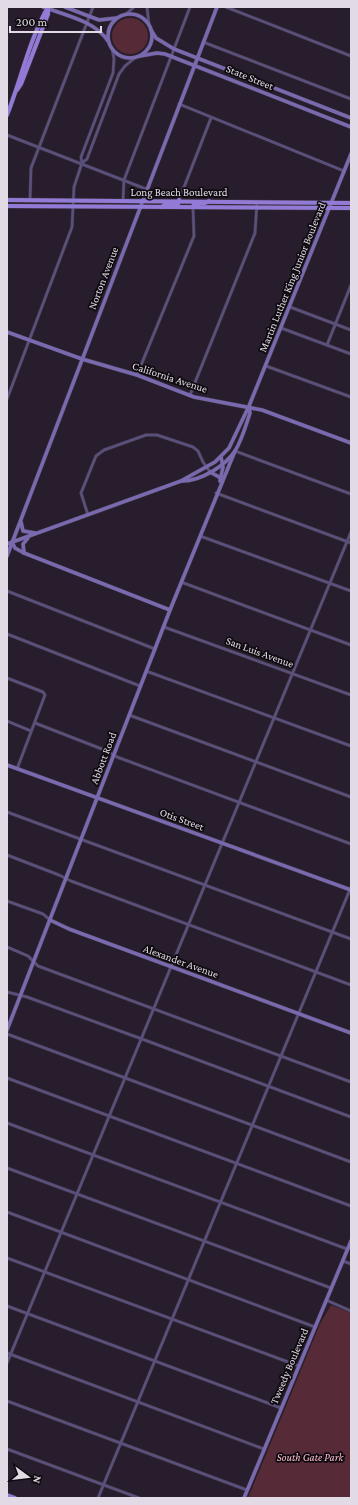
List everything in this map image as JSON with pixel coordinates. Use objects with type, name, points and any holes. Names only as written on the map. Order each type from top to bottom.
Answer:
[{"type":"main road","points":[[46,8],[98,29],[112,48],[122,57],[138,57],[149,47],[152,36],[151,30],[149,25],[139,16],[125,15],[118,18],[99,20],[64,7]]},
{"type":"main road","name":"Norton Avenue","points":[[7,556],[139,207],[217,7]]},
{"type":"main road","points":[[7,115],[16,90],[21,84],[48,13],[46,8]]},
{"type":"main road","points":[[109,43],[109,32],[111,26],[118,18]]},
{"type":"main road","name":"State Street","points":[[151,30],[156,38],[174,49],[351,118]]},
{"type":"main road","name":"State Street","points":[[138,57],[157,53],[171,56],[351,127]]},
{"type":"main road","points":[[271,95],[274,89]]},
{"type":"main road","name":"Martin Luther King Junior Boulevard","points":[[7,544],[181,481],[221,457],[233,441],[249,406],[351,154]]},
{"type":"main road","name":"Long Beach Boulevard","points":[[7,200],[209,200],[351,203]]},
{"type":"main road","points":[[162,207],[164,205],[178,204],[179,200]]},
{"type":"main road","points":[[193,207],[195,204],[205,203],[209,200]]},
{"type":"main road","name":"Long Beach Boulevard","points":[[7,206],[351,208]]},
{"type":"main road","name":"California Avenue","points":[[7,332],[82,359],[137,375],[190,395],[249,406],[351,443]]},
{"type":"main road","name":"Martin Luther King Junior Boulevard","points":[[181,481],[188,481],[210,472],[223,463],[235,450],[250,413],[249,406]]},
{"type":"main road","name":"Abbott Road","points":[[216,493],[235,450]]},
{"type":"main road","name":"Abbott Road","points":[[7,1030],[146,670],[200,536],[221,478],[223,463],[221,457]]},
{"type":"main road","points":[[210,472],[221,478]]},
{"type":"main road","points":[[23,514],[21,523],[23,531],[38,533]]},
{"type":"main road","points":[[24,553],[23,544],[29,536]]},
{"type":"main road","points":[[12,542],[15,548],[24,553],[170,610]]},
{"type":"main road","name":"Otis Street","points":[[7,766],[351,889]]},
{"type":"main road","name":"Alexander Avenue","points":[[50,920],[62,926],[351,1033]]},
{"type":"main road","name":"Tweedy Boulevard","points":[[244,1498],[351,1240]]},
{"type":"main road","points":[[7,1495],[15,1498]]},
{"type":"street","points":[[30,200],[31,168],[93,7]]},
{"type":"street","points":[[125,15],[134,7]]},
{"type":"street","points":[[146,7],[149,25]]},
{"type":"street","points":[[123,200],[124,180],[190,7]]},
{"type":"street","points":[[226,7],[351,56]]},
{"type":"street","points":[[203,42],[351,99]]},
{"type":"street","points":[[7,399],[72,227],[72,200],[74,187],[82,163],[81,157],[113,73],[114,59],[112,48]]},
{"type":"street","points":[[82,163],[87,159],[119,74],[125,66],[138,57]]},
{"type":"street","points":[[179,104],[345,171]]},
{"type":"street","points":[[179,200],[211,118]]},
{"type":"street","points":[[7,135],[39,146],[146,189]]},
{"type":"street","points":[[190,395],[255,233],[257,201]]},
{"type":"street","points":[[137,375],[194,236],[193,207]]},
{"type":"street","points":[[327,345],[351,285]]},
{"type":"street","points":[[290,307],[351,330]]},
{"type":"street","points":[[281,328],[351,354]]},
{"type":"street","points":[[266,366],[351,397]]},
{"type":"street","points":[[88,515],[82,496],[82,490],[93,460],[104,450],[146,435],[157,435],[196,448],[210,472]]},
{"type":"street","points":[[235,450],[351,494]]},
{"type":"street","points":[[216,493],[351,543]]},
{"type":"street","points":[[7,1363],[9,1354],[28,1314],[62,1233],[351,532]]},
{"type":"street","points":[[200,536],[351,591]]},
{"type":"street","points":[[181,582],[351,644]]},
{"type":"street","points":[[7,592],[155,649]]},
{"type":"street","name":"San Luis Avenue","points":[[164,626],[351,695]]},
{"type":"street","points":[[7,634],[140,686]]},
{"type":"street","points":[[146,670],[351,746]]},
{"type":"street","points":[[7,678],[45,693],[17,769]]},
{"type":"street","points":[[129,715],[351,797]]},
{"type":"street","points":[[7,721],[31,731]]},
{"type":"street","points":[[35,723],[114,755],[351,844]]},
{"type":"street","points":[[7,812],[351,939]]},
{"type":"street","points":[[7,855],[351,985]]},
{"type":"street","points":[[98,1498],[351,889]]},
{"type":"street","name":"Alexander Avenue","points":[[7,901],[43,914],[50,920]]},
{"type":"street","points":[[7,948],[28,956],[38,966],[351,1082]]},
{"type":"street","points":[[7,992],[142,1039],[351,1117]]},
{"type":"street","points":[[7,1034],[351,1162]]},
{"type":"street","points":[[7,1078],[110,1115],[236,1164],[351,1206]]},
{"type":"street","points":[[7,1123],[347,1250]]},
{"type":"street","points":[[7,1168],[331,1288]]},
{"type":"street","points":[[7,1212],[315,1327]]},
{"type":"street","points":[[7,1258],[299,1366]]},
{"type":"street","points":[[342,1261],[351,1264]]},
{"type":"street","points":[[326,1300],[351,1310]]},
{"type":"street","points":[[7,1306],[281,1408]]},
{"type":"street","points":[[9,1354],[264,1449]]},
{"type":"street","points":[[7,1401],[247,1490]]},
{"type":"street","points":[[7,1449],[139,1498]]},
{"type":"green space","points":[[134,18],[143,23],[147,29],[147,43],[143,49],[134,54],[126,54],[117,49],[113,43],[112,32],[117,23],[123,19]]},
{"type":"green space","name":"South Gate Park","points":[[331,1305],[351,1313],[351,1498],[248,1498],[320,1324]]}]
